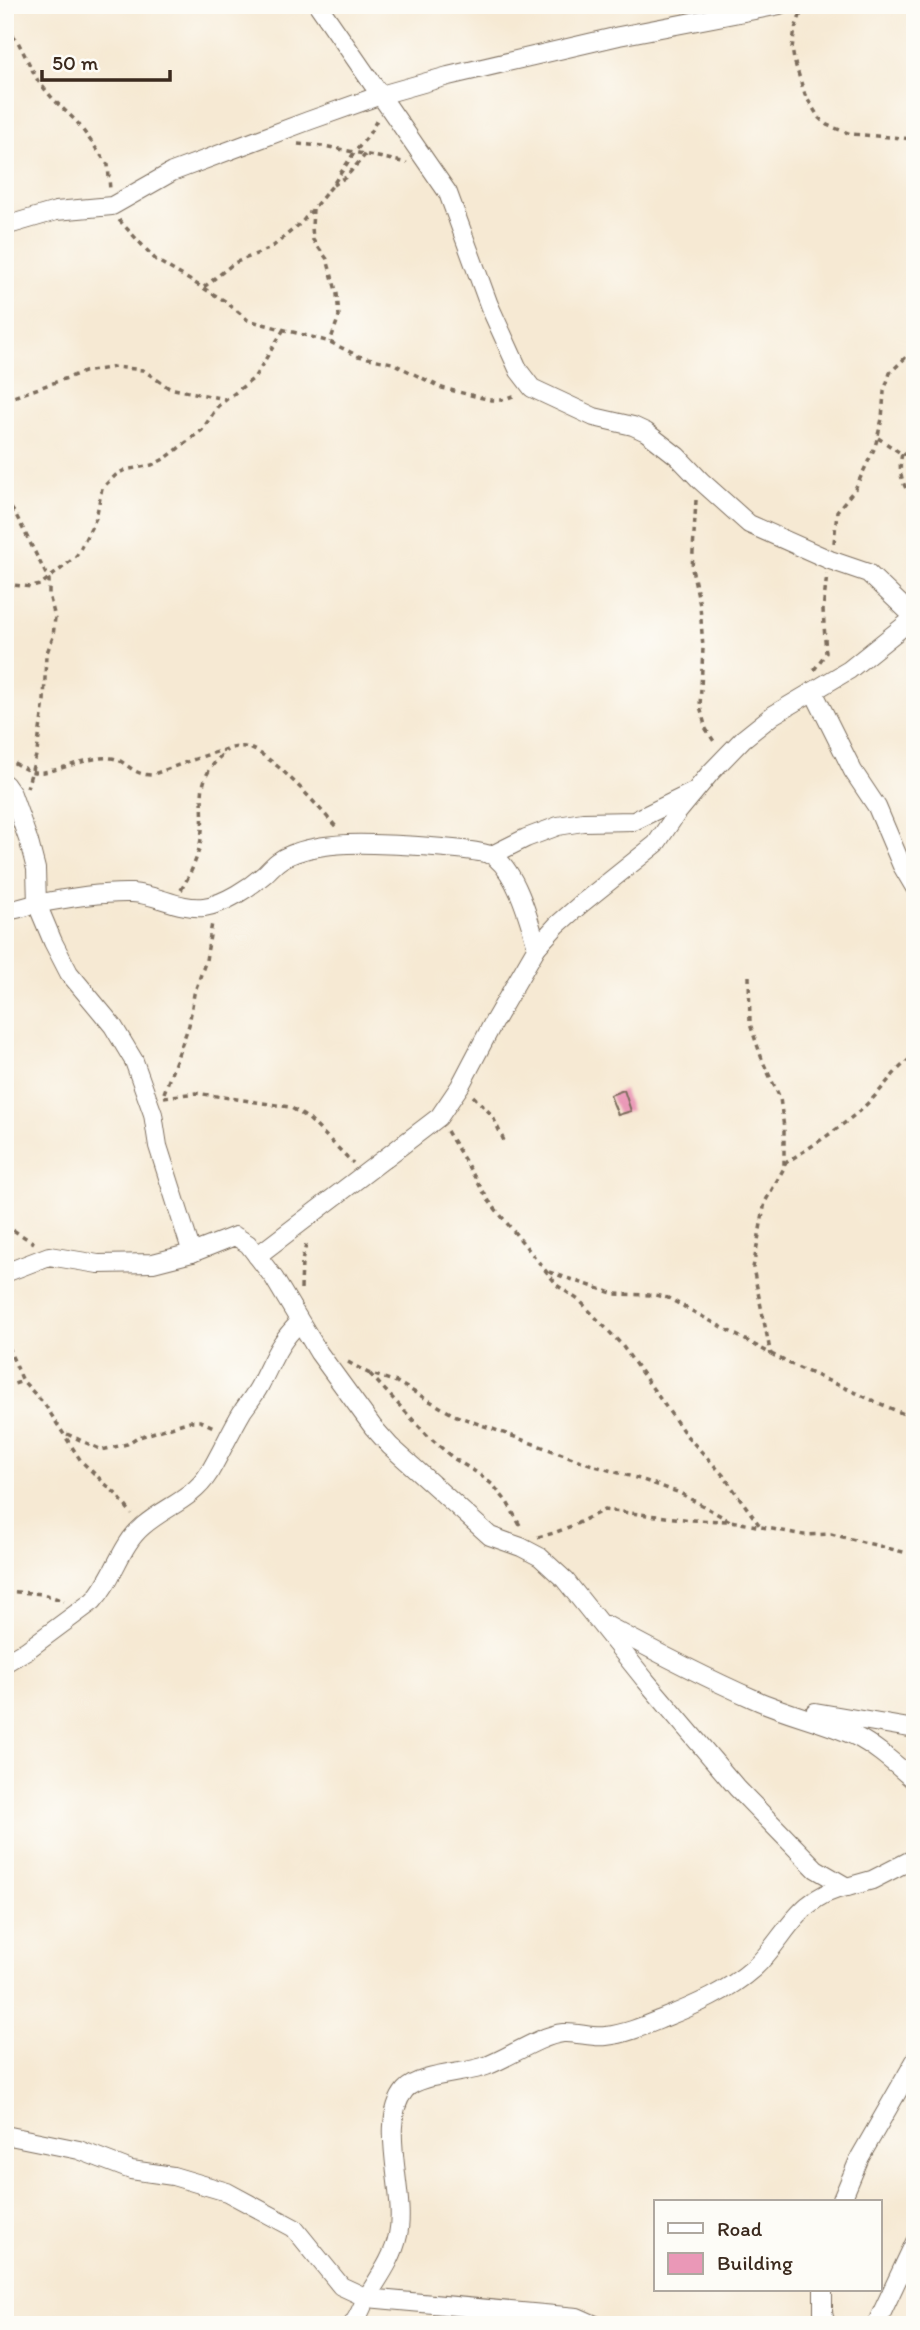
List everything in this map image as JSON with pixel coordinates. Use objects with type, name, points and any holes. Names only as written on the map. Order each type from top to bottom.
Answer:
[{"type":"street","points":[[257,1256],[439,1117],[460,1086],[537,947],[581,904],[656,844],[727,755],[773,715],[849,670],[914,617],[868,573],[830,560],[749,524],[677,456],[646,432],[594,416],[532,388],[519,371],[475,270],[455,206],[433,168],[318,5]]},
{"type":"street","points":[[5,226],[55,211],[112,206],[172,172],[448,76],[619,36],[780,5]]},
{"type":"street","points":[[811,692],[853,771],[877,807],[902,866],[915,888]]},
{"type":"street","points":[[5,784],[12,794],[29,842],[36,869],[37,904],[69,972],[125,1044],[134,1061],[153,1114],[158,1146],[192,1253]]},
{"type":"street","points":[[492,855],[558,826],[583,822],[634,821],[697,790]]},
{"type":"street","points":[[5,911],[37,904],[127,893],[158,897],[190,907],[214,905],[254,882],[276,862],[309,848],[351,844],[455,848],[492,855],[503,866],[527,911],[537,947]]},
{"type":"street","points":[[5,1273],[49,1256],[98,1264],[153,1263],[192,1253],[235,1236],[248,1244],[274,1278],[299,1323],[351,1398],[390,1446],[490,1536],[540,1557],[565,1580],[737,1788],[816,1869],[847,1887]]},
{"type":"street","points":[[5,1664],[81,1611],[102,1591],[141,1527],[197,1489],[260,1386],[278,1346],[299,1323]]},
{"type":"street","points":[[597,1620],[691,1670],[774,1708],[857,1737],[915,1781]]},
{"type":"street","points":[[774,1708],[915,1729]]},
{"type":"street","points":[[352,2325],[388,2263],[398,2235],[400,2209],[394,2151],[394,2112],[405,2090],[416,2081],[485,2066],[550,2036],[563,2033],[605,2036],[664,2018],[733,1985],[754,1967],[806,1905],[820,1895],[872,1880],[915,1858]]},
{"type":"street","points":[[842,2200],[860,2157],[915,2061]]},
{"type":"street","points":[[5,2135],[79,2150],[131,2170],[173,2176],[226,2192],[294,2228],[341,2286],[367,2298],[577,2317],[595,2325]]},
{"type":"street","points":[[876,2325],[915,2242]]},
{"type":"street","points":[[823,2292],[826,2325]]},
{"type":"path","points":[[804,5],[795,29],[792,48],[805,95],[819,117],[827,125],[851,134],[915,139]]},
{"type":"path","points":[[5,28],[18,43],[38,80],[77,122],[108,165],[112,206],[120,220],[156,260],[204,288],[248,320],[330,342],[358,356],[400,366],[442,388],[502,400],[532,388]]},
{"type":"path","points":[[204,288],[234,263],[271,248],[301,223],[368,136],[383,97]]},
{"type":"path","points":[[289,143],[324,146],[433,168]]},
{"type":"path","points":[[332,186],[346,177],[365,155]]},
{"type":"path","points":[[314,207],[313,240],[327,259],[337,294],[339,316],[330,342]]},
{"type":"path","points":[[5,584],[31,587],[49,579],[77,555],[96,518],[99,494],[107,482],[125,470],[152,465],[202,430],[225,399],[254,378],[284,329]]},
{"type":"path","points":[[811,692],[815,668],[826,653],[823,610],[837,512],[855,489],[871,460],[878,438],[884,392],[890,373],[915,348]]},
{"type":"path","points":[[5,400],[84,372],[116,367],[143,370],[169,388],[225,399]]},
{"type":"path","points":[[878,438],[902,454],[915,455]]},
{"type":"path","points":[[902,454],[900,475],[915,503]]},
{"type":"path","points":[[701,481],[696,497],[692,569],[700,605],[703,648],[700,707],[706,729],[727,755]]},
{"type":"path","points":[[5,500],[16,514],[49,579],[49,595],[54,609],[54,626],[46,655],[44,701],[33,772]]},
{"type":"path","points":[[5,758],[33,772],[51,771],[89,759],[113,758],[131,771],[151,775],[229,748],[244,746],[257,752],[306,792],[351,844]]},
{"type":"path","points":[[174,903],[194,866],[200,844],[203,779],[208,768],[229,748]]},
{"type":"path","points":[[153,1114],[162,1097],[188,1025],[194,994],[206,960],[214,905]]},
{"type":"path","points":[[749,976],[750,1024],[763,1062],[780,1098],[783,1113],[784,1164],[765,1202],[753,1268],[771,1355]]},
{"type":"path","points":[[784,1164],[838,1129],[874,1097],[903,1063],[915,1056]]},
{"type":"path","points":[[460,1086],[483,1104],[492,1115],[505,1143]]},
{"type":"path","points":[[162,1097],[196,1093],[290,1107],[326,1134],[363,1176]]},
{"type":"path","points":[[439,1117],[489,1201],[558,1286],[590,1310],[621,1344],[686,1435],[723,1475],[760,1526]]},
{"type":"path","points":[[299,1323],[302,1261],[319,1210]]},
{"type":"path","points":[[5,1225],[42,1247],[49,1256]]},
{"type":"path","points":[[547,1271],[615,1294],[647,1294],[668,1298],[771,1355],[915,1419]]},
{"type":"path","points":[[5,1327],[7,1345],[23,1381],[45,1405],[81,1461],[117,1495],[141,1527]]},
{"type":"path","points":[[346,1361],[368,1373],[397,1382],[454,1415],[595,1466],[643,1479],[680,1493],[730,1521]]},
{"type":"path","points":[[368,1373],[428,1436],[453,1458],[493,1486],[507,1502],[524,1532]]},
{"type":"path","points":[[5,1387],[23,1381]]},
{"type":"path","points":[[65,1433],[102,1450],[127,1444],[136,1438],[190,1421],[200,1421],[231,1433]]},
{"type":"path","points":[[540,1557],[529,1538],[554,1533],[604,1510],[692,1520],[730,1521],[804,1535],[831,1534],[915,1555]]},
{"type":"path","points":[[5,1591],[59,1598],[81,1611]]},
{"type":"building","points":[[624,1090],[631,1111],[618,1115],[610,1095]]}]
